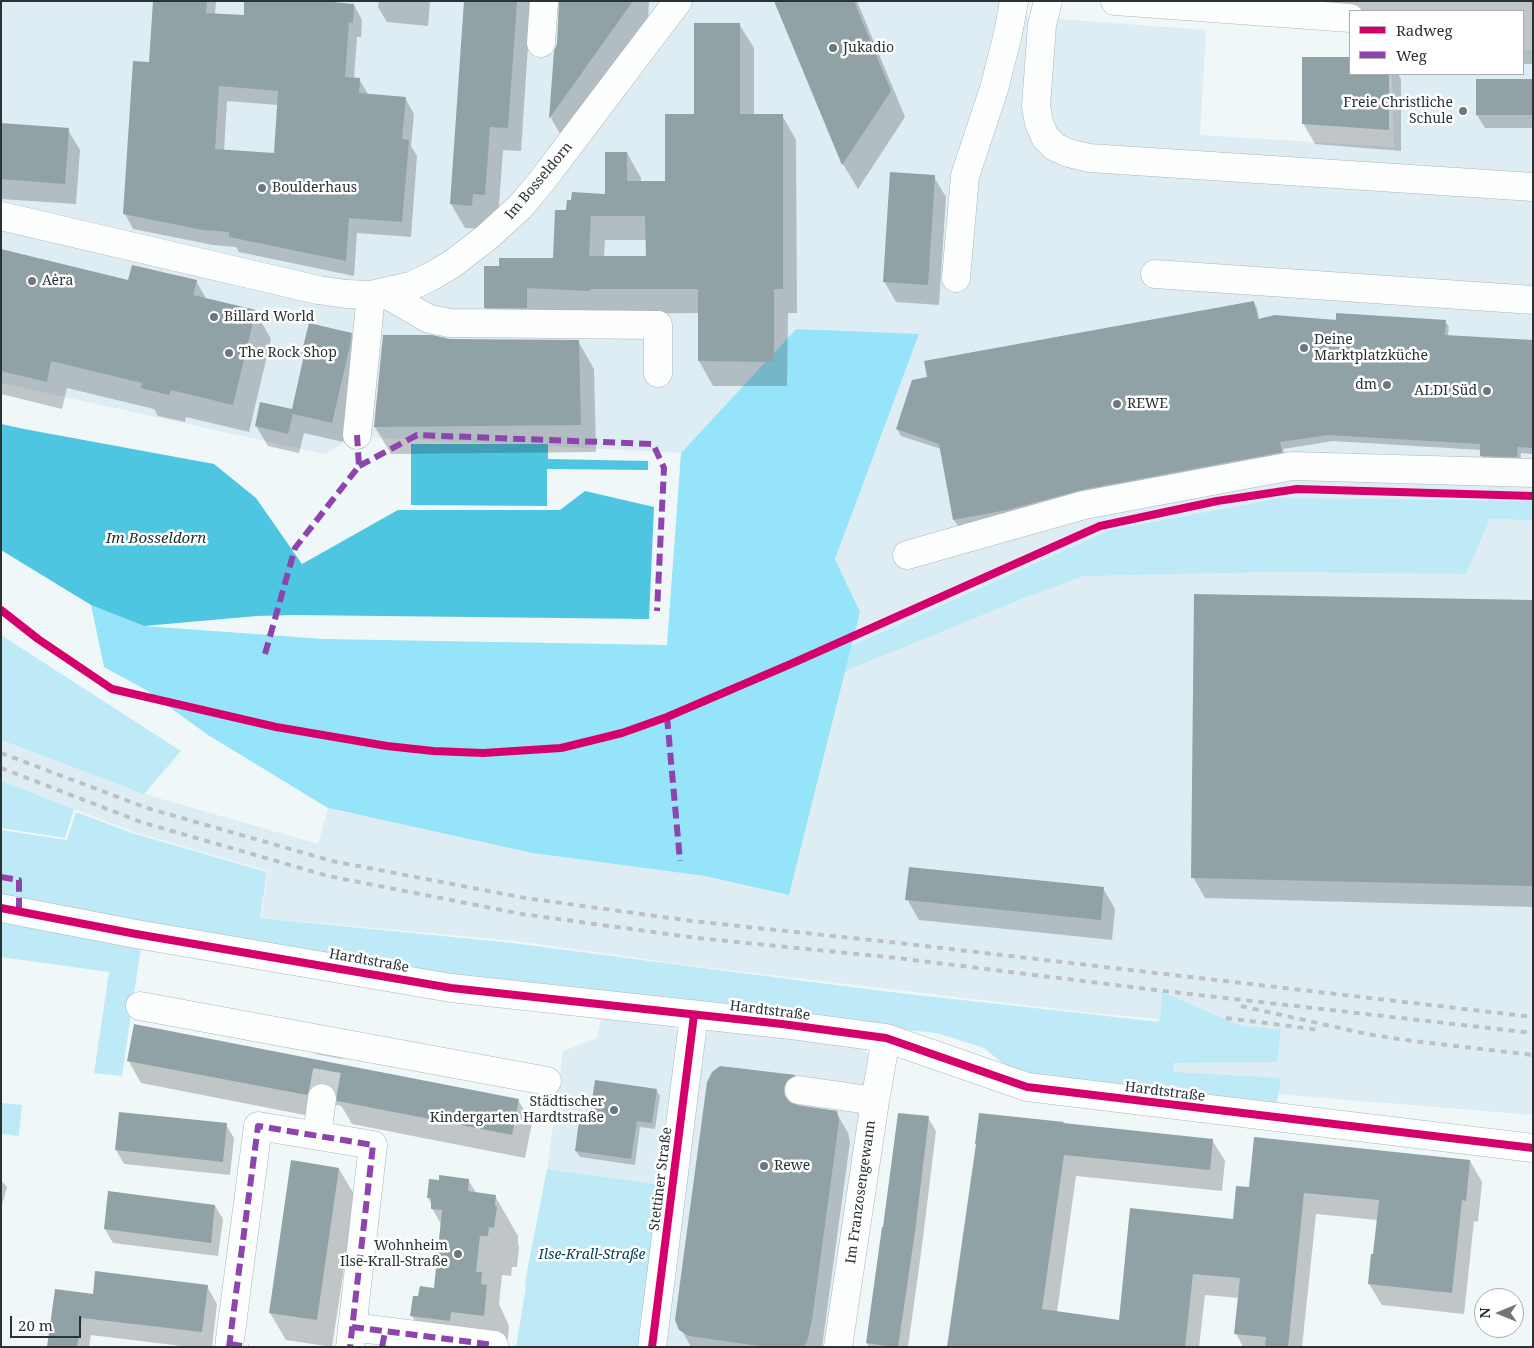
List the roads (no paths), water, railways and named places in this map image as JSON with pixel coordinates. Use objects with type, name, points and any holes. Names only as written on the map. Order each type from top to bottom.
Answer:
[{"type":"street","points":[[541,43],[544,1]]},
{"type":"street","name":"Im Bosseldorn","points":[[1,216],[318,290],[346,294],[378,294],[411,286],[452,264],[486,238],[520,207],[678,1]]},
{"type":"street","points":[[956,278],[965,176],[994,89],[1014,1]]},
{"type":"street","points":[[1048,1],[1042,25],[1037,85],[1039,123],[1045,137],[1055,147],[1068,152],[1089,158],[1533,187]]},
{"type":"street","points":[[1116,1],[1349,18]]},
{"type":"street","points":[[1155,274],[1533,300]]},
{"type":"street","points":[[358,435],[378,294],[429,319],[450,323],[658,325],[658,373]]},
{"type":"street","points":[[907,555],[1084,505],[1292,466],[1533,473]]},
{"type":"street","name":"Hardtstraße","points":[[1,908],[136,934],[451,988],[886,1038],[1026,1087],[1533,1148]]},
{"type":"street","points":[[140,1006],[331,1048],[547,1081]]},
{"type":"street","name":"Stettiner Straße","points":[[652,1347],[694,1015]]},
{"type":"street","name":"Im Franzosengewann","points":[[838,1347],[886,1038]]},
{"type":"street","points":[[799,1090],[875,1101]]},
{"type":"street","points":[[317,1135],[322,1098]]},
{"type":"street","points":[[236,1346],[258,1126],[373,1145],[351,1337],[494,1345]]},
{"type":"water","name":"Im Bosseldorn","points":[[1,424],[214,464],[256,498],[302,564],[398,510],[560,510],[585,491],[654,507],[649,619],[293,615],[257,616],[144,626],[91,605],[1,550]]},
{"type":"water","points":[[411,444],[548,444],[548,459],[648,461],[648,470],[547,469],[547,506],[411,505]]},
{"type":"tunnel","points":[[322,1098],[330,1054]]},
{"type":"railway","points":[[1,753],[147,808],[332,861],[525,898],[692,921],[899,943],[1533,1017]]},
{"type":"railway","points":[[1,768],[141,822],[328,876],[522,914],[697,938],[897,958],[1172,992],[1533,1033]]},
{"type":"railway","points":[[1241,1006],[1367,1034],[1533,1055]]},
{"type":"railway","points":[[1226,1018],[1320,1030]]},
{"type":"place","name":"Jukadio","points":[[833,48]]},
{"type":"place","name":"Freie Christliche Schule","points":[[1463,111]]},
{"type":"place","name":"Boulderhaus","points":[[262,188]]},
{"type":"place","name":"Aėra","points":[[32,281]]},
{"type":"place","name":"Billard World","points":[[214,317]]},
{"type":"place","name":"Deine Marktplatzküche","points":[[1304,348]]},
{"type":"place","name":"The Rock Shop","points":[[229,353]]},
{"type":"place","name":"dm","points":[[1387,385]]},
{"type":"place","name":"ALDI Süd","points":[[1487,391]]},
{"type":"place","name":"REWE","points":[[1117,404]]},
{"type":"place","name":"Städtischer Kindergarten Hardtstraße","points":[[614,1110]]},
{"type":"place","name":"Rewe","points":[[764,1166]]},
{"type":"place","name":"Wohnheim Ilse-Krall-Straße","points":[[458,1254]]},
{"type":"park label","name":"Ilse-Krall-Straße","points":[[592,1255]]}]
